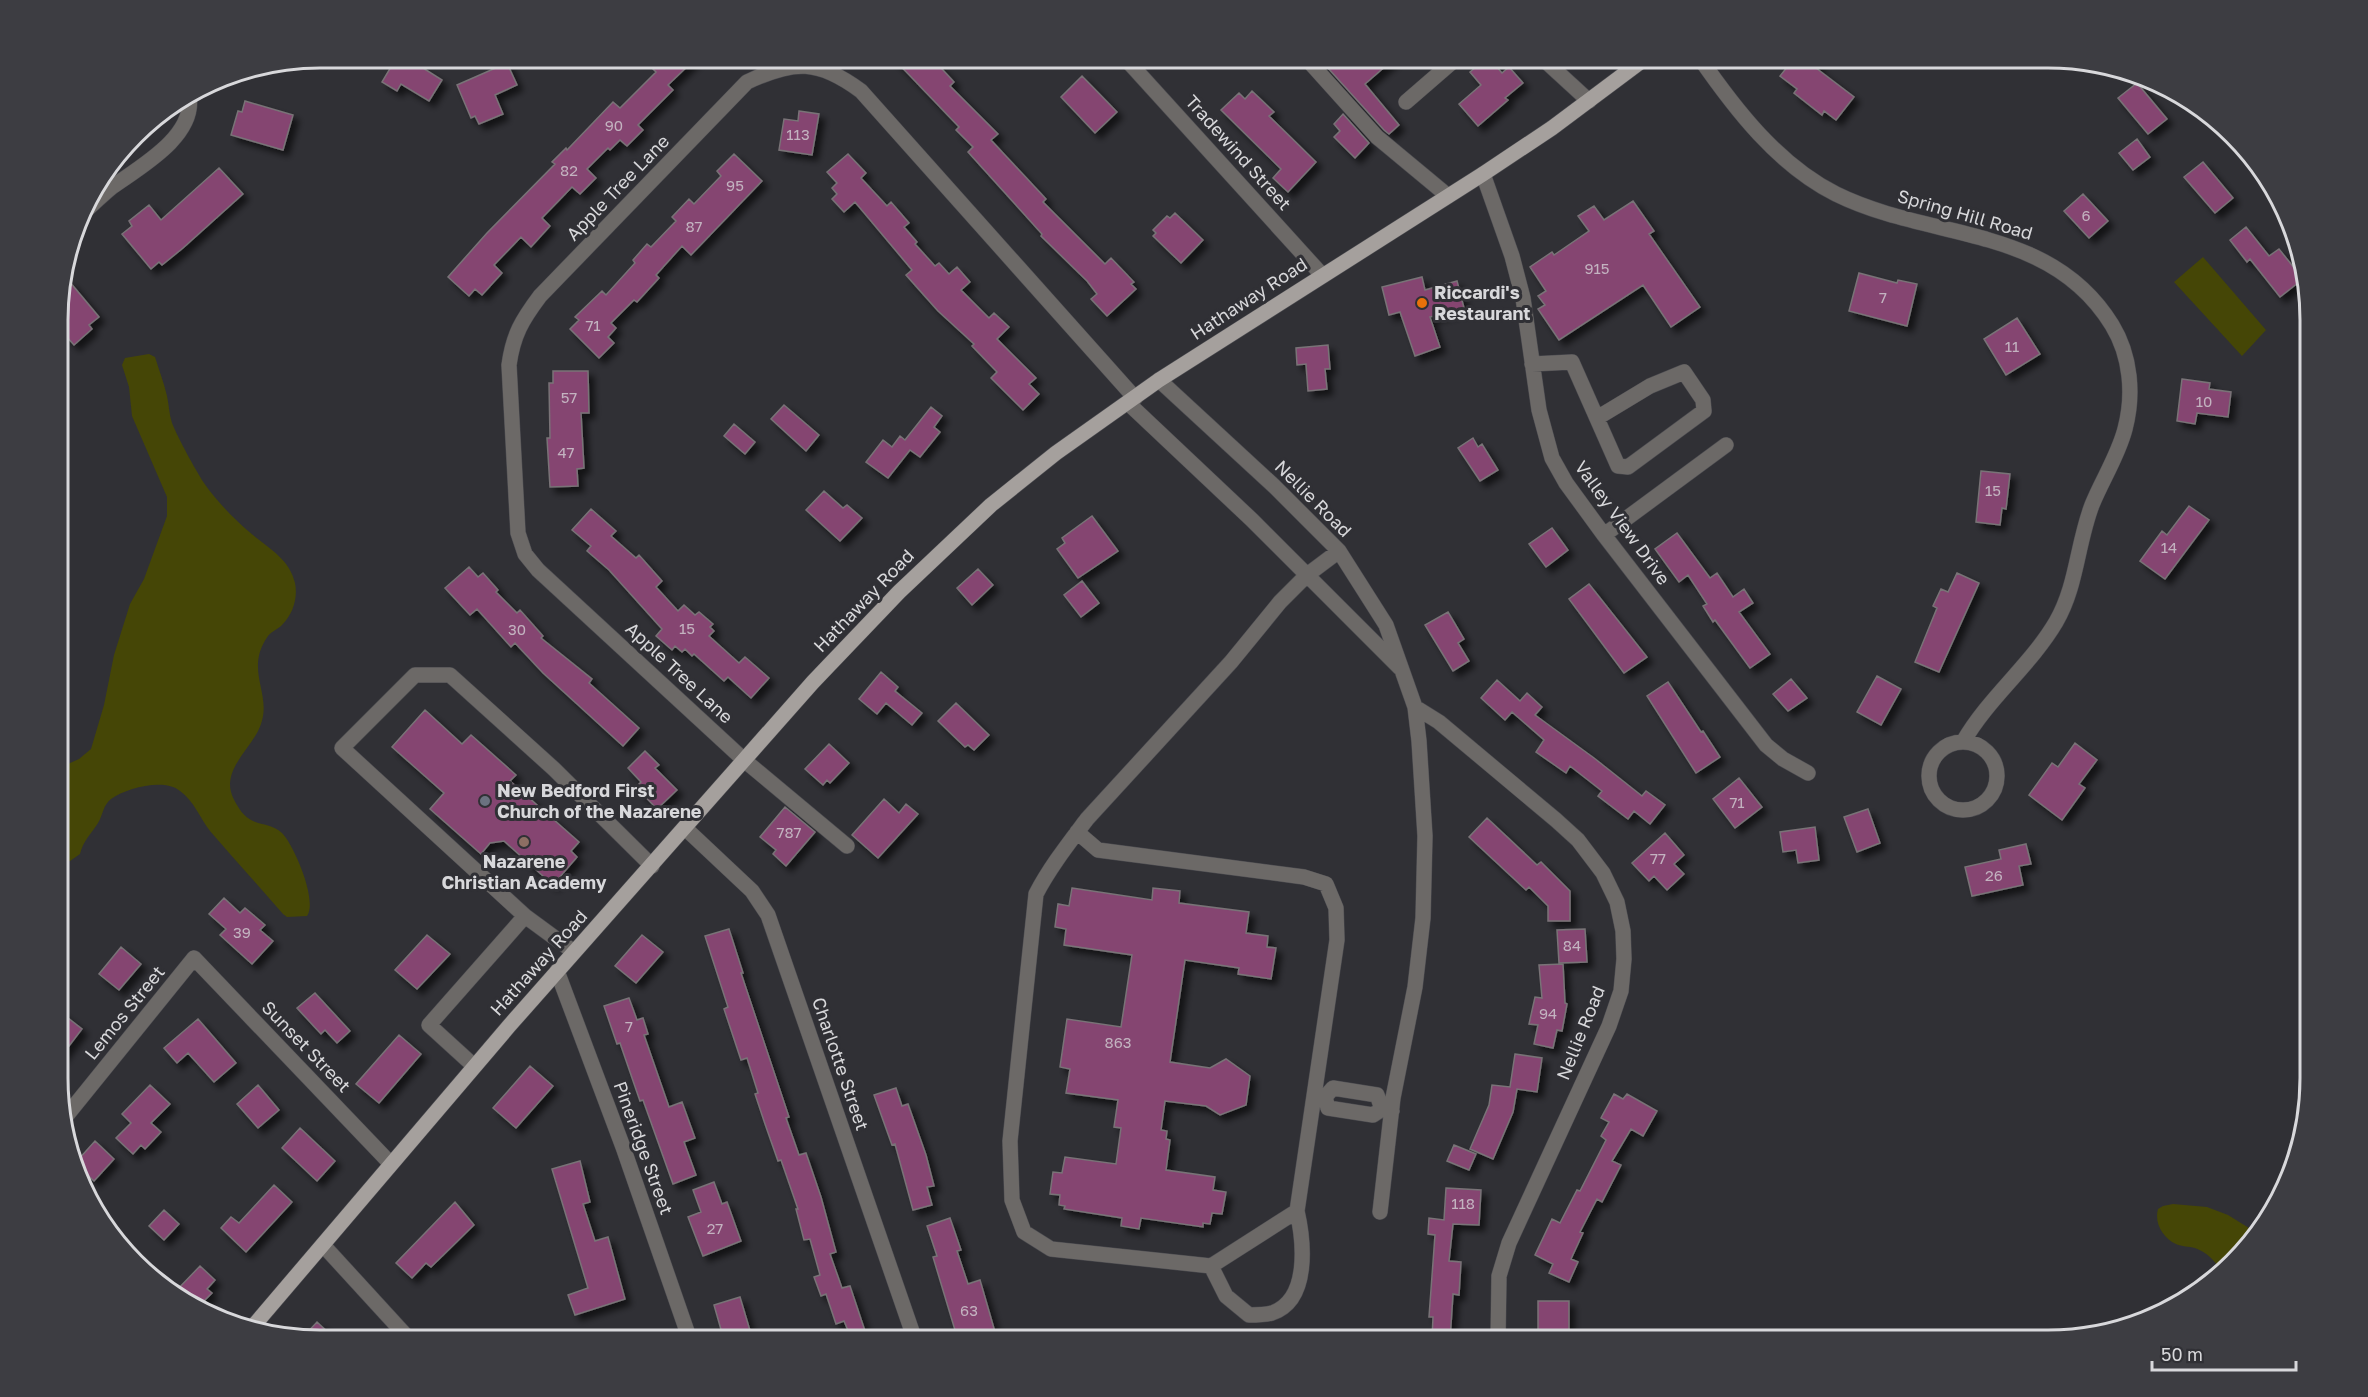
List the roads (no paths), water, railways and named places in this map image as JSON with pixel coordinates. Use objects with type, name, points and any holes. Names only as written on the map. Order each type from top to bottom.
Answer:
[{"type":"main road","name":"Hathaway Road","points":[[257,1322],[474,1066],[744,760],[843,650],[959,534],[1024,477],[1159,380],[1483,174],[1632,68]]},
{"type":"street","name":"Apple Tree Lane","points":[[781,68],[747,82],[540,296],[523,318],[512,343],[509,365],[518,533],[525,554],[538,570],[744,760],[848,846]]},
{"type":"street","name":"Apple Tree Lane","points":[[821,68],[844,78],[861,91],[1131,400]]},
{"type":"street","name":"Tradewind Street","points":[[1134,68],[1322,276]]},
{"type":"street","points":[[1315,68],[1377,137],[1448,196]]},
{"type":"street","points":[[1406,102],[1445,68]]},
{"type":"street","points":[[1553,68],[1589,101]]},
{"type":"street","name":"Spring Hill Road","points":[[1708,68],[1754,128],[1778,152],[1815,182],[1864,206],[1994,241],[2056,267],[2083,288],[2106,314],[2122,345],[2130,386],[2125,430],[2089,514],[2065,602],[2046,637],[1987,705],[1963,742]]},
{"type":"street","points":[[98,200],[160,153],[179,131],[188,116],[190,104]]},
{"type":"street","name":"Valley View Drive","points":[[1483,174],[1512,256],[1523,298],[1541,418],[1552,458],[1566,483],[1604,535],[1766,745],[1783,759],[1808,773]]},
{"type":"street","points":[[1532,364],[1572,362],[1618,466],[1628,467],[1704,411],[1703,400],[1684,372],[1650,386],[1597,418]]},
{"type":"street","name":"Nellie Road","points":[[1159,380],[1274,486],[1339,551],[1386,625],[1415,707],[1448,729],[1578,840],[1603,873],[1617,903],[1623,931],[1624,959],[1621,991],[1610,1026],[1509,1243],[1499,1276],[1498,1330]]},
{"type":"street","name":"Nellie Road","points":[[1131,400],[1404,673]]},
{"type":"street","points":[[1604,535],[1726,445]]},
{"type":"street","points":[[1297,1211],[1211,1266],[1051,1249],[1024,1232],[1012,1200],[1010,1141],[1036,894],[1044,879],[1077,832],[1231,662],[1280,602],[1307,575],[1339,551]]},
{"type":"street","points":[[574,952],[525,916],[342,748],[415,675],[450,675],[554,769],[652,866]]},
{"type":"street","points":[[1380,1212],[1387,1110],[1415,987],[1424,891],[1425,836],[1415,707]]},
{"type":"street","points":[[1963,742],[1980,747],[1992,758],[1997,774],[1996,783],[1989,798],[1983,804],[1967,810],[1958,810],[1941,802],[1930,787],[1929,778],[1933,760],[1938,753],[1954,743],[1963,742]]},
{"type":"street","name":"Charlotte Street","points":[[685,828],[752,891],[768,915],[912,1330]]},
{"type":"street","points":[[1077,832],[1098,850],[1304,877],[1326,884],[1336,908],[1337,940],[1319,1097],[1297,1211],[1303,1244],[1296,1292],[1285,1306],[1274,1312],[1248,1315],[1226,1296],[1211,1266]]},
{"type":"street","points":[[474,1066],[429,1025],[525,916]]},
{"type":"street","name":"Lemos Street","points":[[70,1111],[194,958]]},
{"type":"street","name":"Sunset Street","points":[[194,958],[390,1163]]},
{"type":"street","name":"Pineridge Street","points":[[557,971],[623,1148],[687,1330]]},
{"type":"street","points":[[1319,1097],[1333,1088],[1377,1095],[1387,1110]]},
{"type":"street","points":[[323,1245],[401,1330]]},
{"type":"place","name":"Riccardi's Restaurant","points":[[1422,303]]},
{"type":"place","name":"New Bedford First Church of the Nazarene","points":[[485,801]]},
{"type":"place","name":"Nazarene Christian Academy","points":[[524,842]]}]
